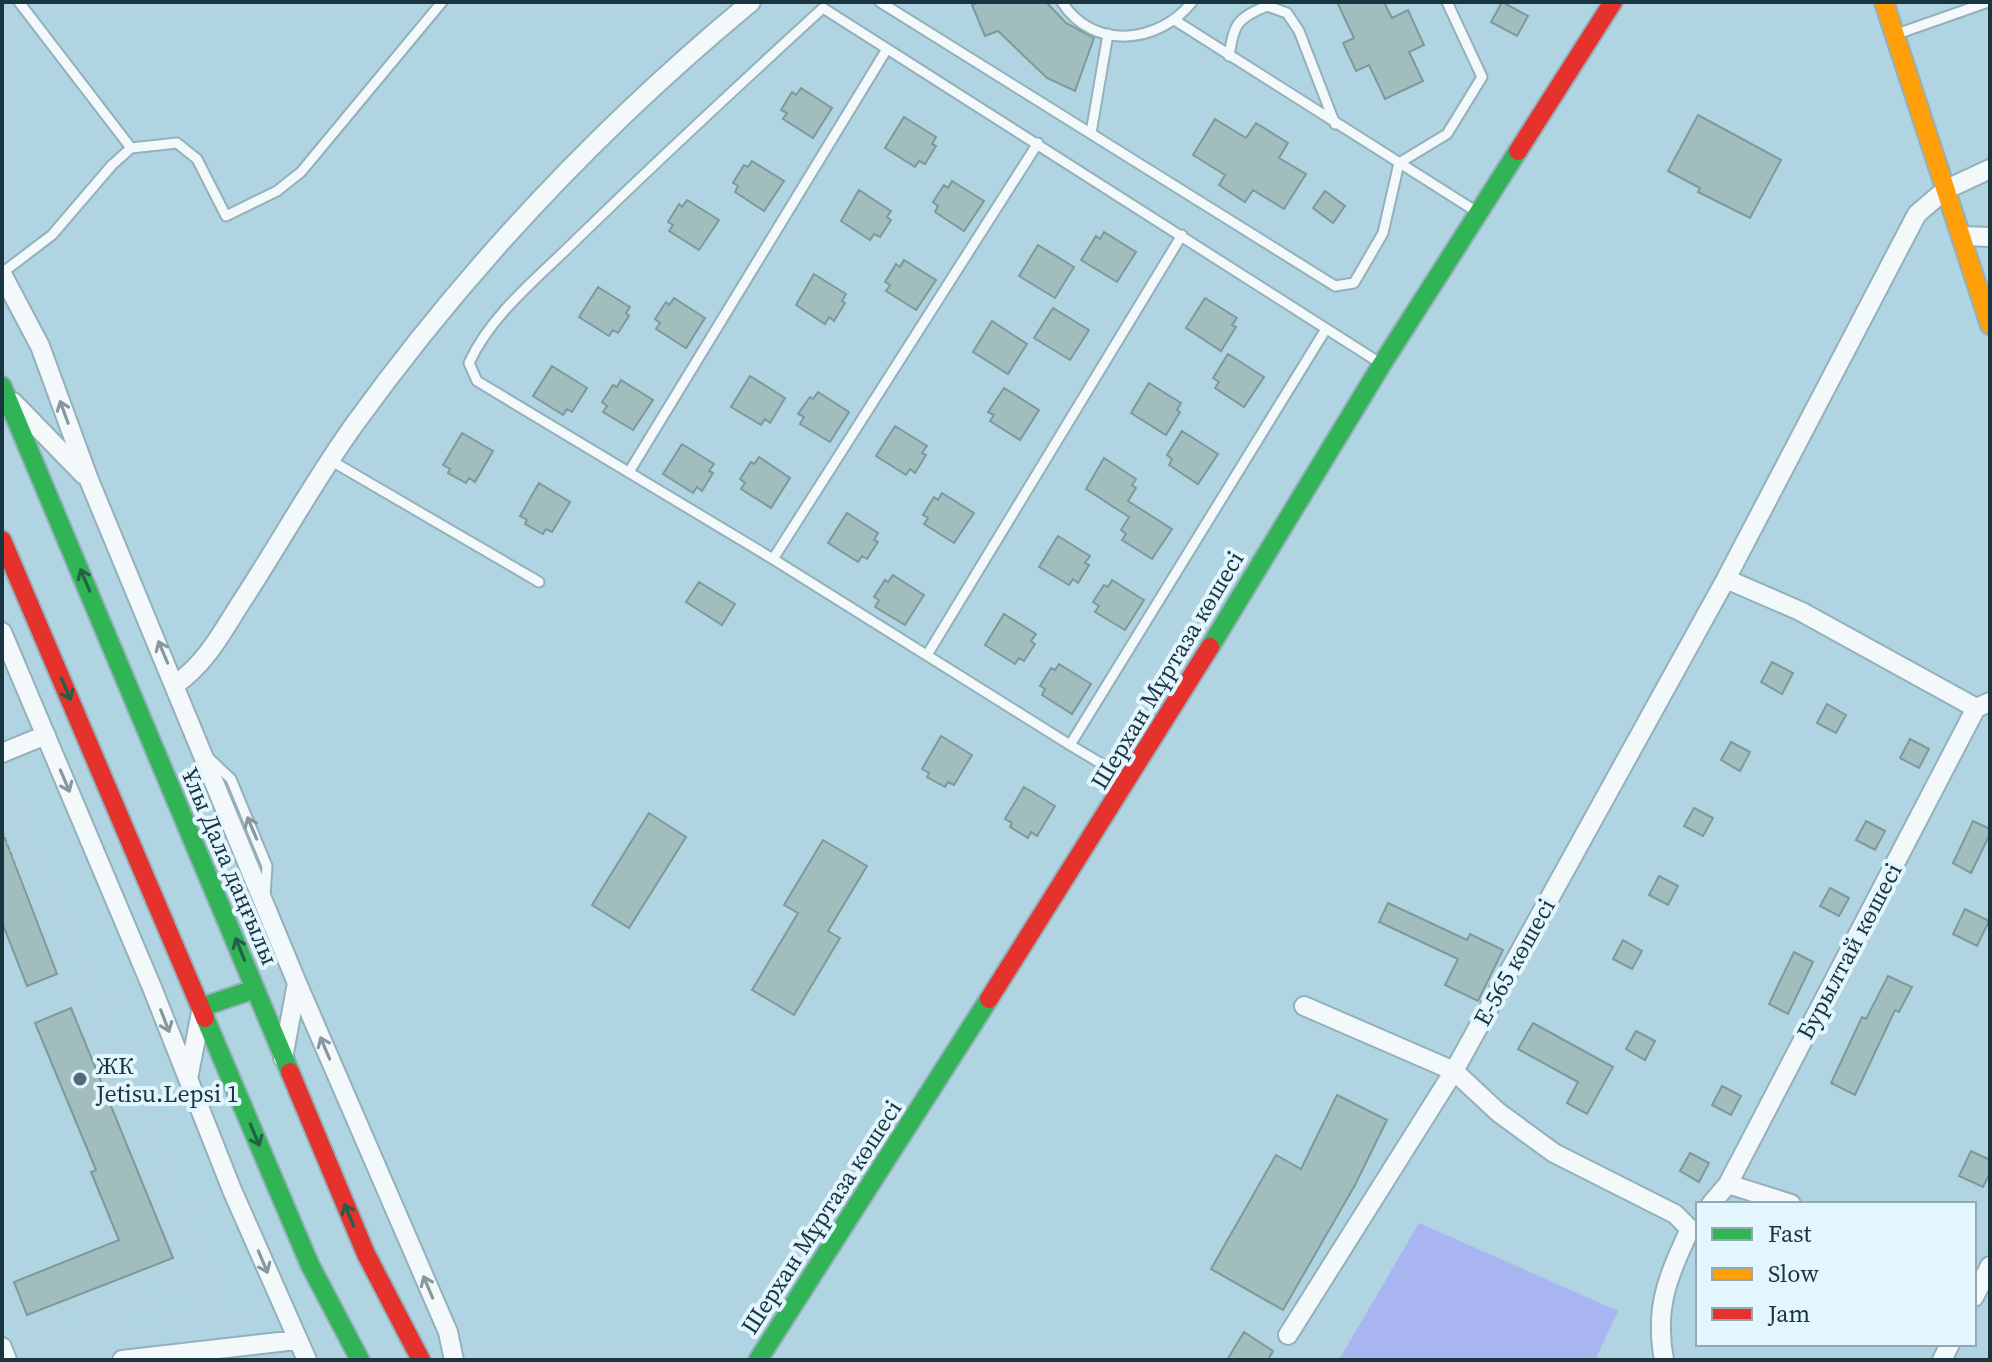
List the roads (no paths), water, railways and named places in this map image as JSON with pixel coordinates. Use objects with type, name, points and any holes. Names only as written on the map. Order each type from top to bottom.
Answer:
[{"type":"main road","name":"Шерхан Мұртаза көшесі","points":[[758,1360],[1129,780],[1382,364],[1613,2]]},
{"type":"main road","points":[[1884,2],[1990,325]]},
{"type":"main road","name":"Ұлы Дала даңғылы","points":[[4,391],[366,1254],[421,1360]]},
{"type":"main road","points":[[2,540],[310,1265],[360,1360]]},
{"type":"main road","points":[[202,1007],[255,989]]},
{"type":"street","points":[[176,684],[214,645],[330,460],[432,322],[531,206],[673,66],[751,2]]},
{"type":"street","name":"Е-565 көшесі","points":[[1288,1335],[1454,1071],[1726,579],[1917,214],[1945,190],[1990,169]]},
{"type":"street","points":[[1962,236],[1990,237]]},
{"type":"street","points":[[2,273],[40,346],[89,480],[205,754],[297,983],[448,1332],[454,1360]]},
{"type":"street","points":[[4,391],[89,480]]},
{"type":"street","points":[[1726,579],[1800,611],[1983,705]]},
{"type":"street","points":[[2,632],[153,990],[232,1190],[307,1360]]},
{"type":"street","name":"Бурылтай көшесі","points":[[1713,1202],[1728,1184],[1983,705]]},
{"type":"street","points":[[2,753],[46,735]]},
{"type":"street","points":[[283,1058],[297,983]]},
{"type":"street","points":[[1304,1006],[1454,1071],[1498,1112],[1554,1153],[1694,1224],[1665,1284],[1658,1329],[1664,1360]]},
{"type":"street","points":[[188,1079],[202,1007]]},
{"type":"street","points":[[1728,1184],[1785,1202]]},
{"type":"street","points":[[1981,1291],[1990,1266]]},
{"type":"street","points":[[122,1360],[296,1340]]},
{"type":"street","points":[[7,1360],[9,1344]]},
{"type":"lane","points":[[19,2],[131,148]]},
{"type":"lane","points":[[2,273],[52,235],[112,165],[131,148],[177,143],[197,159],[226,216],[259,202],[301,172],[442,2]]},
{"type":"lane","points":[[880,2],[1335,286],[1354,283],[1383,233],[1399,163],[1447,134],[1482,77],[1447,2]]},
{"type":"lane","points":[[1062,2],[1081,21],[1108,34],[1129,37],[1155,32],[1176,21],[1192,2]]},
{"type":"lane","points":[[1894,35],[1988,2]]},
{"type":"lane","points":[[1129,780],[773,559],[477,381],[469,363],[478,344],[518,298],[819,5],[1382,364]]},
{"type":"lane","points":[[1229,56],[1234,29],[1246,14],[1267,6],[1287,13],[1299,31],[1335,124]]},
{"type":"lane","points":[[1176,21],[1479,213]]},
{"type":"lane","points":[[1091,133],[1108,34]]},
{"type":"lane","points":[[629,472],[887,49]]},
{"type":"lane","points":[[773,559],[1038,143]]},
{"type":"lane","points":[[927,655],[1182,235]]},
{"type":"lane","points":[[1070,745],[1326,329]]},
{"type":"lane","points":[[330,460],[539,582]]},
{"type":"place","name":"ЖК Jetisu.Lepsi 1","points":[[80,1079]]}]
